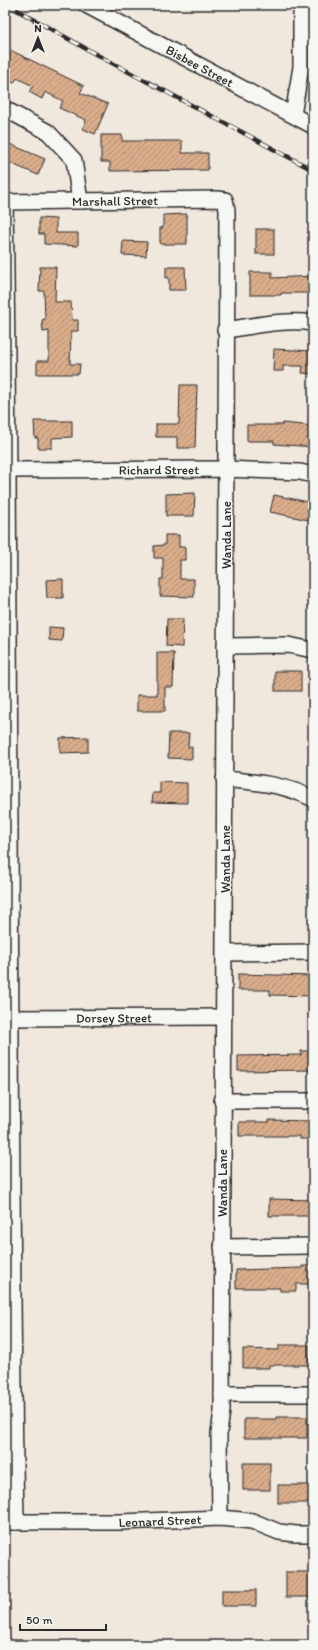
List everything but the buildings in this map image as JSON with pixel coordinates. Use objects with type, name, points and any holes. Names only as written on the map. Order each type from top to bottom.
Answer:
[{"type":"street","name":"Bisbee Street","points":[[86,5],[313,126]]},
{"type":"street","points":[[293,115],[301,67],[307,48],[301,5]]},
{"type":"street","points":[[5,110],[48,132],[74,160],[80,200]]},
{"type":"street","name":"Marshall Street","points":[[5,202],[80,200],[225,200]]},
{"type":"street","name":"Wanda Lane","points":[[220,1518],[219,1433],[222,1411],[222,1101],[225,953],[225,330],[227,210],[225,200]]},
{"type":"street","points":[[5,202],[10,1522]]},
{"type":"street","points":[[225,330],[276,322],[302,321],[313,323]]},
{"type":"street","name":"Richard Street","points":[[7,470],[226,469],[300,472],[313,475]]},
{"type":"street","points":[[225,646],[288,645],[313,650]]},
{"type":"street","points":[[224,779],[261,783],[285,788],[313,799]]},
{"type":"street","points":[[225,953],[313,952]]},
{"type":"street","name":"Dorsey Street","points":[[8,1018],[224,1017]]},
{"type":"street","points":[[222,1101],[313,1101]]},
{"type":"street","points":[[222,1247],[313,1246]]},
{"type":"street","points":[[222,1394],[313,1394]]},
{"type":"street","name":"Leonard Street","points":[[10,1522],[121,1522],[220,1518],[252,1521],[279,1532],[313,1534]]},
{"type":"railway","points":[[8,5],[99,56],[313,170]]}]
